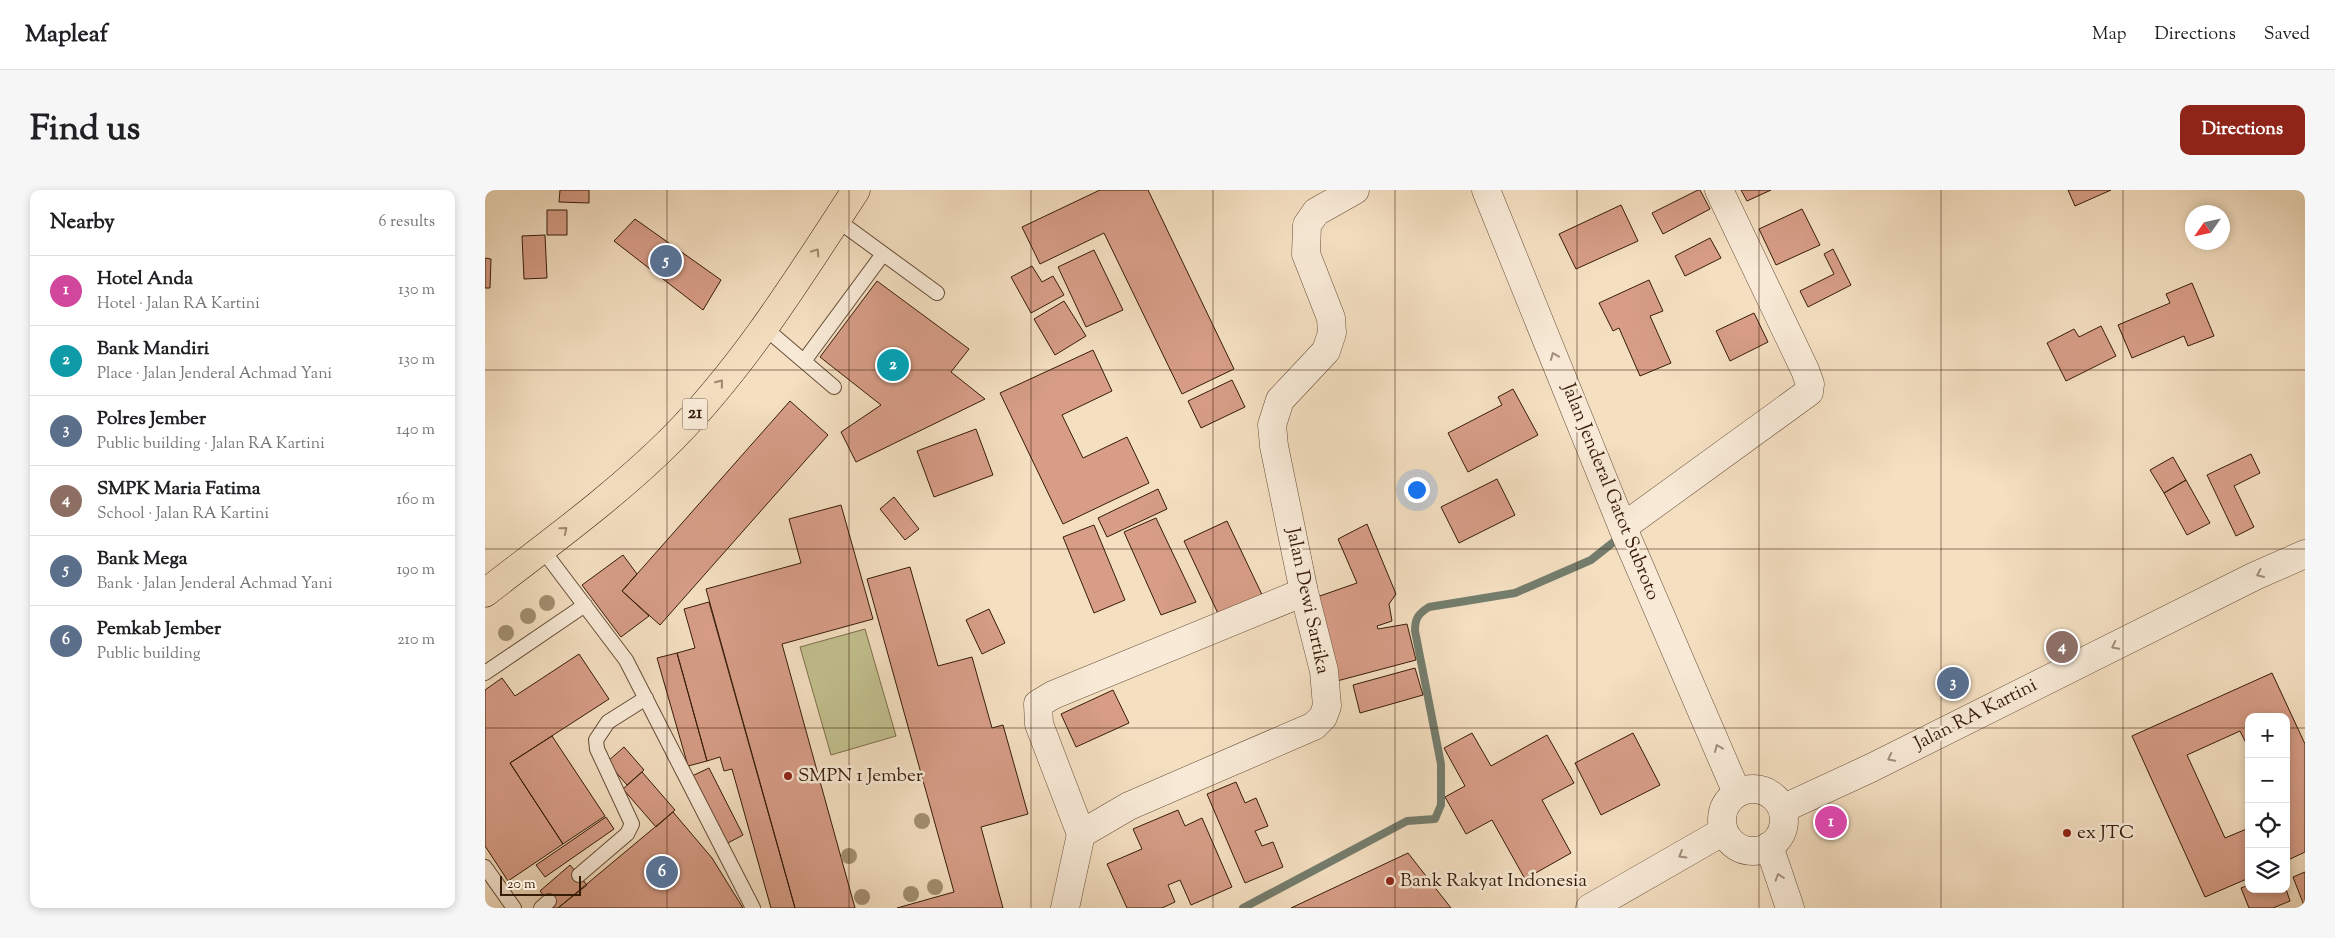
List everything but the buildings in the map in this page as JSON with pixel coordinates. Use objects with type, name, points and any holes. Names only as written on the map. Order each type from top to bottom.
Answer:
[{"type":"highway","name":"21","points":[[485,593],[634,474],[672,439],[765,328],[856,190]]},
{"type":"street","name":"Jalan Dewi Sartika","points":[[1081,834],[1129,806],[1314,726],[1323,717],[1327,706],[1324,671],[1304,592],[1274,446],[1272,424],[1280,400],[1326,351],[1332,333],[1331,318],[1306,254],[1307,225],[1316,212],[1355,190]]},
{"type":"street","name":"Jalan Jenderal Gatot Subroto","points":[[1486,190],[1623,528],[1737,793]]},
{"type":"street","points":[[1623,528],[1809,392],[1810,384],[1805,370],[1719,190]]},
{"type":"street","name":"Jalan RA Kartini","points":[[1782,809],[1871,768],[2255,576],[2305,554]]},
{"type":"street","points":[[1065,908],[1081,834],[1039,724],[1038,704],[1053,695],[1304,592]]},
{"type":"street","points":[[1747,789],[1768,792],[1782,809],[1784,819],[1783,830],[1769,846],[1759,850],[1743,849],[1730,840],[1724,831],[1724,810],[1729,800],[1737,793],[1747,789]]},
{"type":"street","points":[[1590,908],[1724,831]]},
{"type":"street","points":[[1769,846],[1790,908]]},
{"type":"lane","points":[[837,220],[937,293]]},
{"type":"lane","points":[[804,361],[883,254]]},
{"type":"lane","points":[[765,328],[834,387]]},
{"type":"lane","points":[[542,549],[626,660],[753,908]]},
{"type":"lane","points":[[485,673],[585,605]]},
{"type":"lane","points":[[579,875],[627,834],[632,824],[597,749],[596,740],[608,722],[646,698]]},
{"type":"lane","points":[[485,866],[514,908]]},
{"type":"shaded area","points":[[865,629],[896,736],[831,755],[800,647]]},
{"type":"waterway","points":[[1243,908],[1407,821],[1435,819],[1441,805],[1441,764],[1415,631],[1420,614],[1429,607],[1515,593],[1591,560],[1620,537]]},
{"type":"place","name":"Bank Mega","points":[[666,261]]},
{"type":"place","name":"Bank Mandiri","points":[[893,365]]},
{"type":"place","name":"SMPK Maria Fatima","points":[[2062,647]]},
{"type":"place","name":"Polres Jember","points":[[1953,683]]},
{"type":"place","name":"SMPN 1 Jember","points":[[788,776]]},
{"type":"place","name":"Hotel Anda","points":[[1831,822]]},
{"type":"place","name":"ex JTC","points":[[2067,833]]},
{"type":"place","name":"Pemkab Jember","points":[[662,872]]},
{"type":"place","name":"Bank Rakyat Indonesia","points":[[1390,881]]}]
